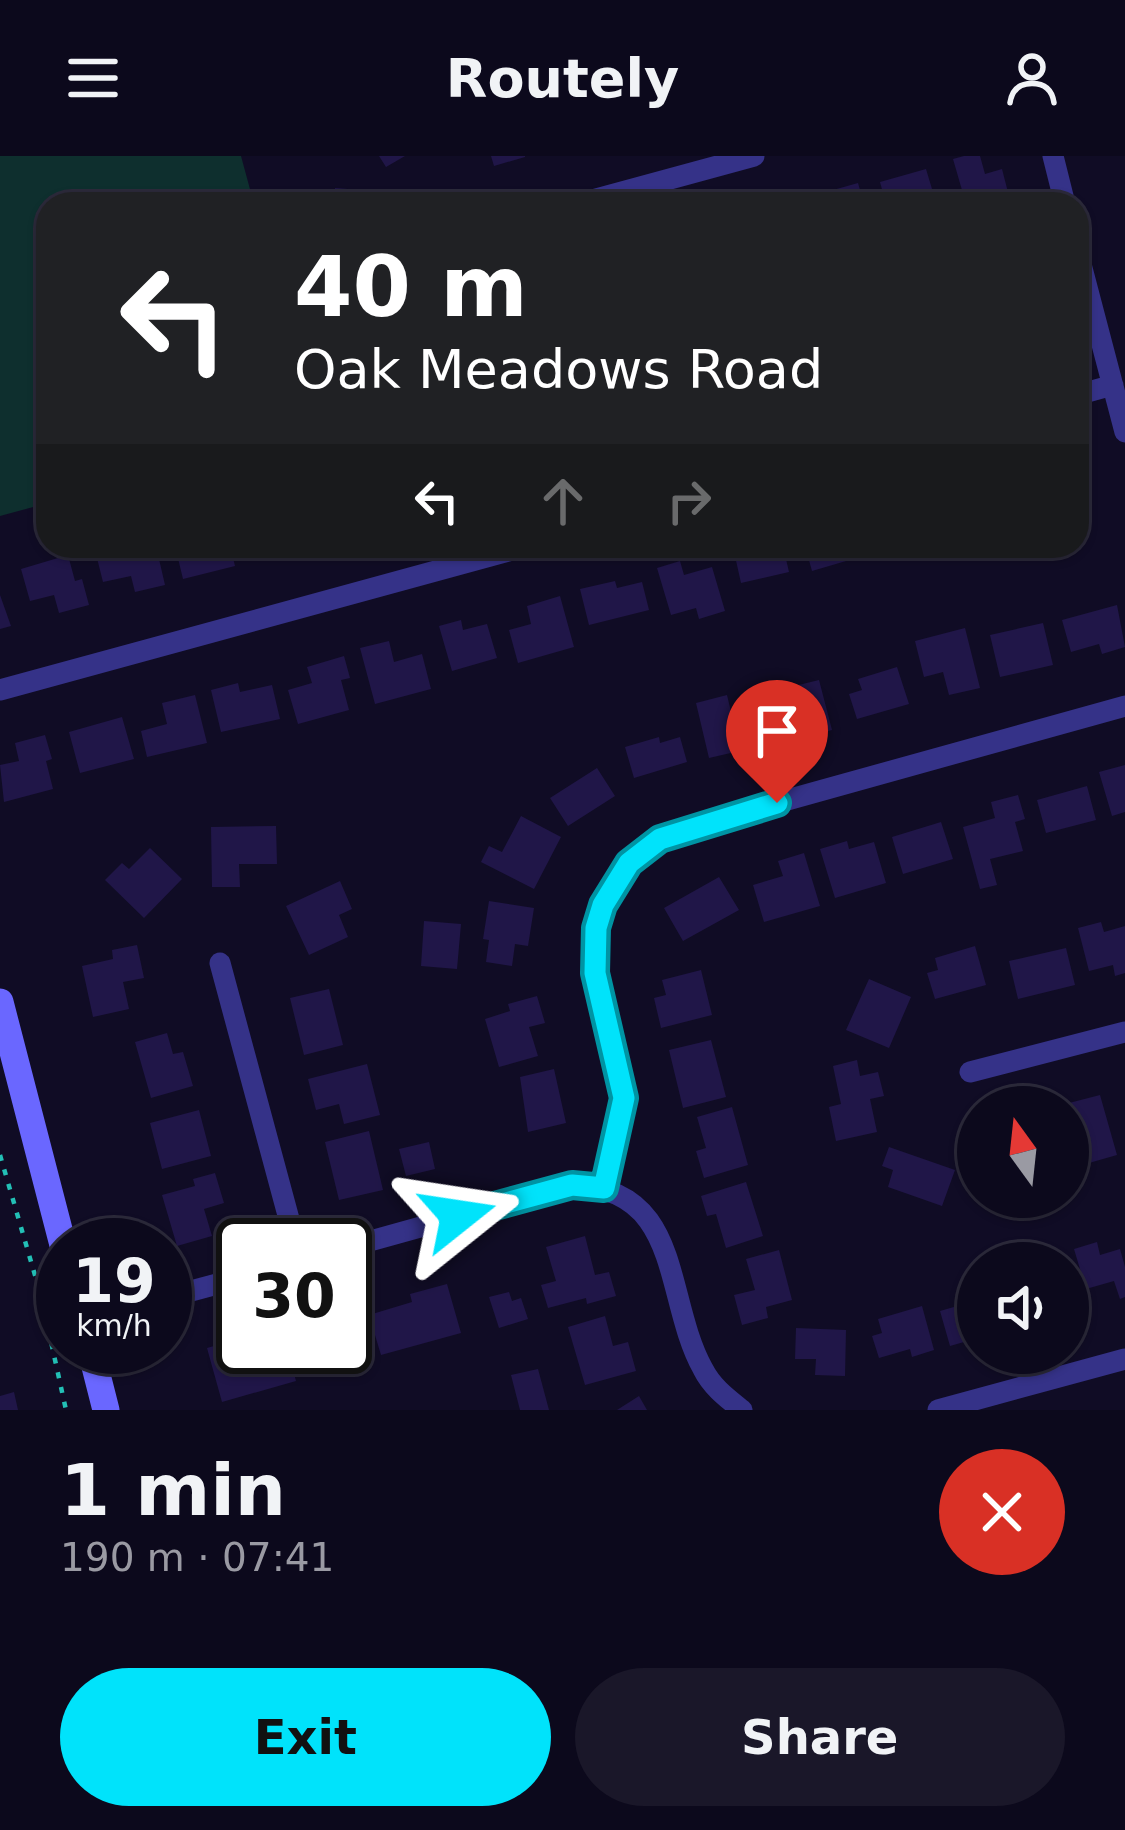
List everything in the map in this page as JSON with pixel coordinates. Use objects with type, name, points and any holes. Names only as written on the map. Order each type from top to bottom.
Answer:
[{"type":"main road","points":[[0,1002],[56,1218]]},
{"type":"main road","points":[[97,1374],[106,1410]]},
{"type":"street","points":[[622,192],[754,156]]},
{"type":"street","points":[[1053,156],[1062,192]]},
{"type":"street","points":[[1089,294],[1125,432]]},
{"type":"street","points":[[1089,392],[1113,385]]},
{"type":"street","points":[[0,689],[484,558]]},
{"type":"street","points":[[604,1188],[624,1098],[593,957],[603,905],[629,863],[660,839],[683,829],[1125,706]]},
{"type":"street","points":[[220,963],[289,1218]]},
{"type":"street","points":[[970,1072],[1125,1032]]},
{"type":"street","points":[[372,1241],[572,1185],[604,1188],[628,1199],[648,1216],[661,1237],[699,1363],[718,1390],[742,1410]]},
{"type":"street","points":[[938,1410],[1125,1359]]},
{"type":"path","points":[[0,1155],[41,1295],[66,1410]]},
{"type":"green space","points":[[0,156],[241,156],[251,192],[36,192],[36,506],[0,516]]},
{"type":"building","points":[[379,156],[405,156],[386,167]]},
{"type":"building","points":[[491,156],[525,156],[525,157],[494,166]]},
{"type":"building","points":[[980,156],[985,174],[1002,169],[1008,192],[963,192],[953,159]]},
{"type":"building","points":[[926,169],[933,192],[883,192],[880,182]]},
{"type":"building","points":[[858,183],[861,192],[826,192]]},
{"type":"building","points":[[335,188],[385,192],[335,192]]},
{"type":"building","points":[[69,558],[75,581],[82,579],[89,605],[59,613],[54,595],[30,601],[21,569]]},
{"type":"building","points":[[97,558],[148,558],[159,559],[165,585],[135,592],[131,576],[103,582]]},
{"type":"building","points":[[178,558],[233,558],[235,566],[183,579]]},
{"type":"building","points":[[735,558],[786,558],[789,572],[741,583]]},
{"type":"building","points":[[808,558],[856,558],[812,571]]},
{"type":"building","points":[[680,561],[684,575],[712,567],[725,611],[699,619],[696,608],[671,615],[657,568]]},
{"type":"building","points":[[615,581],[617,588],[642,582],[649,610],[589,625],[580,589]]},
{"type":"building","points":[[0,595],[11,626],[0,629]]},
{"type":"building","points":[[560,596],[574,647],[518,663],[509,630],[531,624],[527,606]]},
{"type":"building","points":[[1117,605],[1125,647],[1102,654],[1099,644],[1071,652],[1062,620]]},
{"type":"building","points":[[461,620],[463,630],[487,624],[497,658],[452,671],[439,626]]},
{"type":"building","points":[[1043,623],[1053,665],[1000,677],[990,635]]},
{"type":"building","points":[[965,628],[980,688],[949,695],[943,672],[924,677],[915,641]]},
{"type":"building","points":[[389,641],[394,662],[422,654],[431,689],[375,704],[360,648]]},
{"type":"building","points":[[344,656],[350,678],[341,680],[349,710],[298,724],[288,690],[312,683],[307,667]]},
{"type":"building","points":[[897,667],[909,704],[857,719],[849,694],[862,690],[858,679]]},
{"type":"building","points":[[819,680],[832,730],[804,737],[801,725],[784,729],[774,691]]},
{"type":"building","points":[[238,683],[240,692],[272,685],[280,719],[221,732],[211,690]]},
{"type":"building","points":[[195,695],[207,743],[147,757],[141,731],[167,724],[162,703]]},
{"type":"building","points":[[727,695],[732,716],[752,711],[761,746],[709,758],[696,703]]},
{"type":"building","points":[[122,717],[134,759],[80,773],[69,732]]},
{"type":"building","points":[[45,735],[53,789],[4,802],[0,765],[19,761],[15,743]]},
{"type":"building","points":[[659,737],[660,743],[680,737],[687,762],[634,778],[625,747]]},
{"type":"building","points":[[1125,765],[1125,812],[1112,816],[1099,772]]},
{"type":"building","points":[[597,768],[615,796],[568,826],[550,798]]},
{"type":"building","points":[[1087,786],[1096,820],[1046,833],[1037,800]]},
{"type":"building","points":[[1018,795],[1025,819],[1015,822],[1023,851],[990,859],[997,885],[980,889],[963,827],[995,818],[991,802]]},
{"type":"building","points":[[521,816],[561,837],[534,889],[481,862],[489,846],[502,852]]},
{"type":"building","points":[[941,822],[953,859],[903,874],[892,837]]},
{"type":"building","points":[[276,826],[277,864],[239,864],[240,887],[212,887],[211,827]]},
{"type":"building","points":[[847,841],[849,849],[874,842],[886,883],[835,898],[820,849]]},
{"type":"building","points":[[150,848],[182,879],[144,918],[105,880],[122,863],[129,869]]},
{"type":"building","points":[[804,853],[820,906],[764,922],[753,885],[783,876],[778,861]]},
{"type":"building","points":[[719,877],[739,910],[683,941],[664,908]]},
{"type":"building","points":[[340,881],[352,909],[339,915],[348,937],[309,955],[286,906]]},
{"type":"building","points":[[489,901],[534,908],[528,946],[515,944],[512,966],[486,962],[489,940],[483,939]]},
{"type":"building","points":[[424,921],[461,924],[457,969],[421,966]]},
{"type":"building","points":[[1101,922],[1104,932],[1125,926],[1125,973],[1115,976],[1113,965],[1089,971],[1078,928]]},
{"type":"building","points":[[137,945],[144,978],[123,982],[129,1009],[93,1017],[82,966],[113,959],[112,950]]},
{"type":"building","points":[[975,946],[986,985],[935,999],[927,973],[938,970],[935,958]]},
{"type":"building","points":[[1066,948],[1075,985],[1018,999],[1009,961]]},
{"type":"building","points":[[701,970],[712,1015],[661,1028],[654,998],[666,995],[662,980]]},
{"type":"building","points":[[869,979],[911,997],[889,1048],[846,1030]]},
{"type":"building","points":[[329,989],[343,1045],[304,1055],[290,998]]},
{"type":"building","points":[[537,996],[545,1023],[529,1027],[538,1056],[499,1067],[485,1019],[510,1011],[508,1004]]},
{"type":"building","points":[[167,1033],[173,1054],[183,1052],[193,1086],[151,1098],[135,1042]]},
{"type":"building","points":[[711,1040],[726,1097],[683,1108],[669,1050]]},
{"type":"building","points":[[857,1060],[860,1076],[878,1072],[884,1096],[870,1099],[877,1132],[836,1141],[829,1107],[841,1104],[833,1066]]},
{"type":"building","points":[[367,1064],[380,1115],[344,1124],[339,1104],[316,1110],[308,1079]]},
{"type":"building","points":[[554,1069],[566,1123],[528,1132],[520,1077]]},
{"type":"building","points":[[1100,1095],[1117,1155],[1089,1163],[1089,1098]]},
{"type":"building","points":[[732,1107],[748,1165],[704,1178],[696,1151],[706,1148],[697,1117]]},
{"type":"building","points":[[199,1110],[211,1156],[162,1169],[150,1123]]},
{"type":"building","points":[[369,1131],[383,1190],[339,1200],[325,1142]]},
{"type":"building","points":[[429,1142],[435,1169],[406,1176],[399,1149]]},
{"type":"building","points":[[889,1147],[955,1170],[942,1206],[888,1187],[893,1170],[882,1166]]},
{"type":"building","points":[[215,1173],[224,1203],[204,1209],[212,1236],[192,1242],[192,1218],[169,1218],[162,1195],[195,1186],[193,1179]]},
{"type":"building","points":[[746,1182],[763,1236],[726,1248],[716,1214],[707,1216],[701,1196]]},
{"type":"building","points":[[585,1236],[595,1275],[609,1272],[616,1296],[548,1308],[541,1285],[556,1281],[546,1247]]},
{"type":"building","points":[[1097,1242],[1100,1255],[1120,1249],[1125,1297],[1120,1299],[1114,1281],[1089,1288],[1089,1244]]},
{"type":"building","points":[[779,1250],[792,1300],[766,1307],[768,1318],[742,1325],[734,1295],[755,1290],[746,1259]]},
{"type":"building","points":[[447,1284],[461,1333],[381,1355],[372,1314],[412,1302],[410,1294]]},
{"type":"building","points":[[509,1292],[512,1301],[521,1298],[528,1319],[499,1328],[489,1297]]},
{"type":"building","points":[[922,1306],[934,1350],[912,1357],[910,1349],[879,1358],[872,1336],[882,1333],[878,1319]]},
{"type":"building","points":[[957,1306],[957,1344],[950,1346],[940,1311]]},
{"type":"building","points":[[605,1316],[613,1346],[628,1342],[636,1371],[585,1385],[568,1327]]},
{"type":"building","points":[[796,1328],[846,1330],[845,1376],[815,1375],[816,1359],[795,1359]]},
{"type":"building","points":[[216,1345],[216,1374],[294,1374],[296,1381],[222,1402],[207,1348]]},
{"type":"building","points":[[538,1369],[549,1410],[520,1410],[511,1375]]},
{"type":"building","points":[[14,1392],[18,1410],[0,1410],[0,1396]]},
{"type":"building","points":[[639,1396],[647,1410],[617,1410]]},
{"type":"route","points":[[458,1216],[572,1185],[604,1188],[624,1098],[593,957],[603,905],[629,863],[660,839],[777,803]]}]
